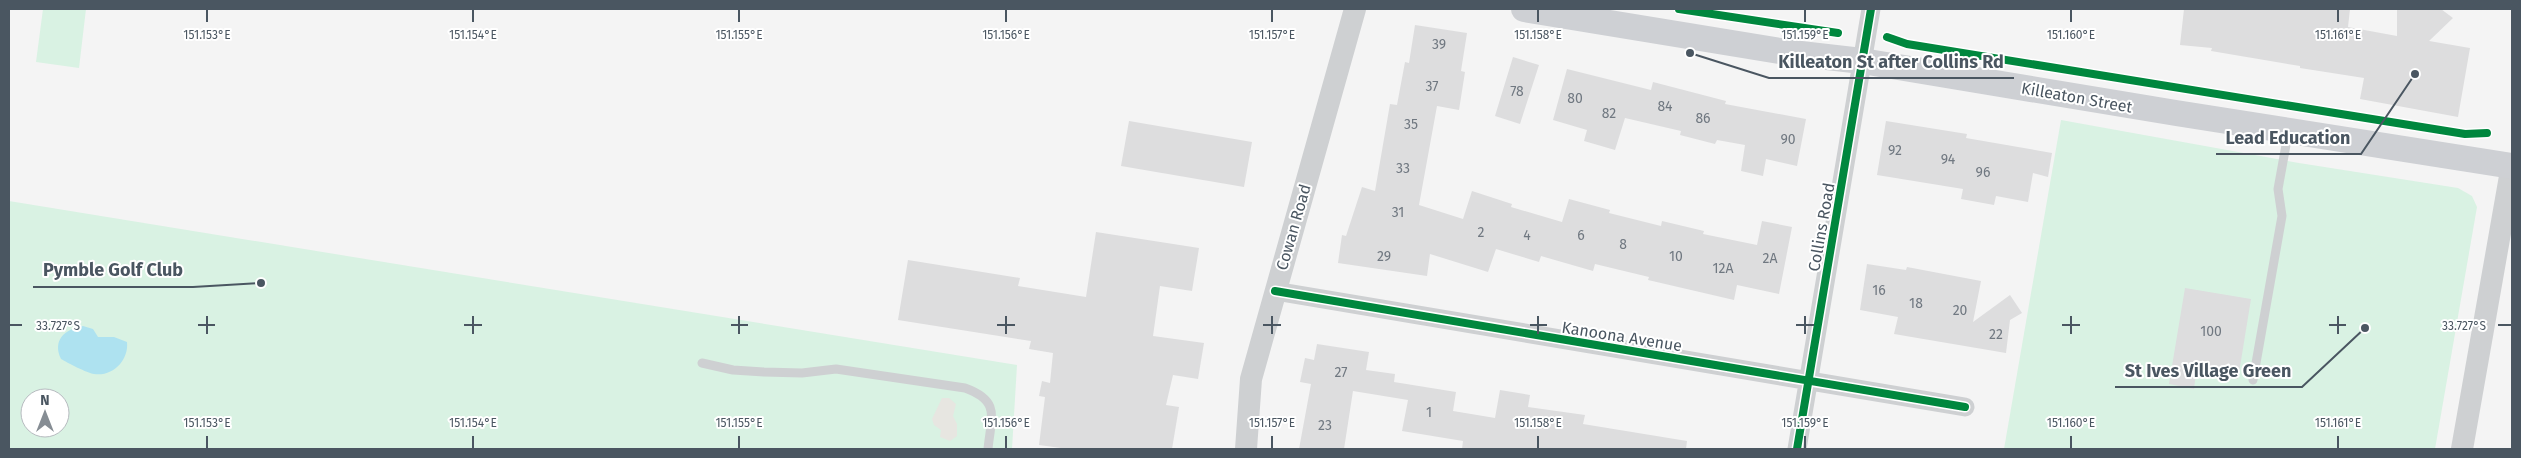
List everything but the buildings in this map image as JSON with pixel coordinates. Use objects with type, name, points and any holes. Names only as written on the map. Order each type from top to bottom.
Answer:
[{"type":"main road","name":"Killeaton Street","points":[[1524,9],[1792,53],[1862,60],[2289,131],[2512,165]]},
{"type":"street","points":[[1339,9],[1347,35]]},
{"type":"street","name":"Cowan Road","points":[[1246,449],[1251,379],[1355,9]]},
{"type":"street","name":"Collins Road","points":[[1797,449],[1871,9]]},
{"type":"street","points":[[2462,449],[2512,165]]},
{"type":"street","name":"Kanoona Avenue","points":[[1275,291],[1965,407]]},
{"type":"lane","points":[[2253,380],[2282,216],[2278,189],[2289,131]]},
{"type":"lane","points":[[702,363],[733,370],[764,372],[802,373],[836,369],[965,388],[985,396],[991,406],[988,449]]},
{"type":"green space","points":[[43,9],[86,9],[79,68],[36,62]]},
{"type":"green space","points":[[2061,120],[2299,163],[2458,188],[2472,196],[2477,207],[2435,449],[2004,449]]},
{"type":"green space","points":[[9,201],[1017,365],[1012,449],[9,449]]},
{"type":"sand","points":[[942,398],[949,398],[956,404],[953,416],[957,424],[957,436],[950,441],[940,437],[941,430],[934,425],[932,419]]},
{"type":"water","points":[[83,326],[93,329],[98,337],[114,337],[127,342],[127,349],[122,361],[113,370],[107,373],[94,374],[61,359],[58,346],[62,336],[71,330]]},
{"type":"cycle path","points":[[1679,9],[1838,33]]},
{"type":"cycle path","points":[[1797,449],[1871,9]]},
{"type":"cycle path","points":[[1887,37],[1907,44],[2465,134],[2487,133]]},
{"type":"cycle path","points":[[1275,291],[1965,407]]},
{"type":"place","name":"Killeaton St after Collins Rd","points":[[1690,53]]},
{"type":"place","name":"Lead Education","points":[[2415,74]]},
{"type":"place","name":"Pymble Golf Club","points":[[261,283]]},
{"type":"place","name":"St Ives Village Green","points":[[2365,328]]}]
